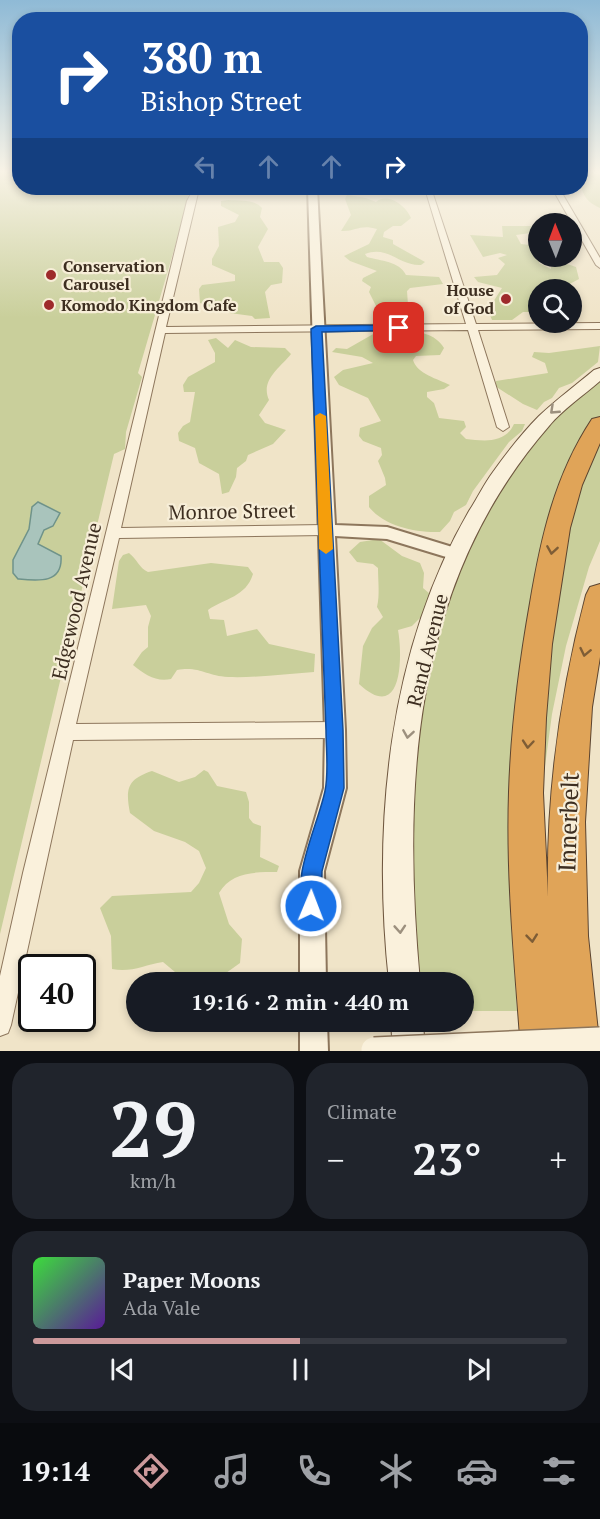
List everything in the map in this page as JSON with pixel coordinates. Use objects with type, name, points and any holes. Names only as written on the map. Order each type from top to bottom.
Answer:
[{"type":"highway","points":[[543,1051],[531,928],[526,796],[534,673],[550,559],[560,514],[578,462],[600,424]]},
{"type":"highway","name":"Innerbelt","points":[[578,1051],[567,926],[569,773],[582,669],[600,595]]},
{"type":"main road","name":"Rand Avenue","points":[[403,972],[398,871],[405,751],[422,655],[435,609],[456,554],[485,495],[515,452],[555,409],[600,373]]},
{"type":"main road","points":[[408,1032],[409,1051]]},
{"type":"street","name":"Edgewood Avenue","points":[[0,1025],[33,873],[189,220]]},
{"type":"street","points":[[313,220],[335,788],[310,886],[313,972]]},
{"type":"street","points":[[438,220],[503,427]]},
{"type":"street","points":[[576,220],[596,252],[600,265]]},
{"type":"street","points":[[162,330],[600,326]]},
{"type":"street","name":"Monroe Street","points":[[114,533],[325,530],[387,533],[456,554]]},
{"type":"street","points":[[68,732],[334,730]]},
{"type":"street","points":[[314,1032],[314,1051]]},
{"type":"street","points":[[366,1051],[600,1040]]},
{"type":"green space","points":[[0,220],[182,220],[138,373],[142,377],[126,432],[125,449],[114,454],[0,934]]},
{"type":"green space","points":[[236,220],[262,220],[268,229],[258,247],[264,262],[279,262],[283,268],[282,283],[271,285],[265,292],[270,318],[255,319],[252,316],[222,312],[200,303],[199,289],[202,285],[235,281],[235,275],[212,265],[212,259],[219,246],[218,227]]},
{"type":"green space","points":[[348,220],[408,220],[401,226],[393,226],[384,232],[383,237],[393,240],[393,244],[425,262],[421,265],[413,264],[380,252],[365,254],[367,257],[394,264],[406,275],[439,277],[443,284],[410,288],[407,291],[408,305],[388,310],[377,308],[369,292],[371,287],[362,281],[363,278],[377,271],[350,261],[344,256],[369,244],[377,229],[366,227],[341,231]]},
{"type":"green space","points":[[502,226],[528,226],[528,233],[516,235],[521,244],[528,245],[528,267],[551,269],[551,267],[576,267],[579,279],[528,279],[528,312],[523,312],[512,320],[492,320],[488,310],[502,288],[478,282],[474,277],[497,275],[505,264],[498,258],[507,255],[500,253],[483,257],[470,235],[503,237]]},
{"type":"green space","points":[[403,330],[431,336],[444,348],[440,355],[416,356],[413,360],[423,372],[450,385],[444,389],[427,392],[427,397],[434,403],[439,418],[464,421],[466,427],[460,433],[466,439],[493,440],[505,435],[514,424],[525,424],[522,431],[509,442],[473,491],[466,505],[454,512],[450,521],[440,532],[421,531],[392,524],[375,514],[369,507],[369,496],[386,485],[378,461],[382,455],[381,448],[363,441],[359,436],[360,428],[381,421],[368,398],[339,385],[334,377],[343,370],[373,363],[362,357],[332,352],[336,348],[347,349],[375,333]]},
{"type":"green space","points":[[216,338],[228,348],[235,340],[251,347],[285,348],[291,354],[269,380],[267,393],[269,400],[259,415],[265,423],[286,430],[273,444],[248,455],[246,461],[237,468],[236,477],[229,492],[222,494],[219,474],[199,463],[195,448],[179,441],[178,433],[190,422],[195,392],[184,392],[183,385],[188,377],[215,362],[215,353],[208,340]]},
{"type":"green space","points":[[600,346],[598,362],[572,383],[559,388],[552,398],[544,402],[537,410],[495,386],[496,381],[548,373],[545,363],[532,357],[534,352],[549,353]]},
{"type":"green space","points":[[600,378],[600,416],[591,428],[574,464],[517,892],[509,890],[517,1011],[474,1011],[474,972],[415,972],[408,834],[415,740],[436,634],[476,528],[540,431]]},
{"type":"green space","points":[[600,432],[600,541],[589,567],[566,646],[552,714],[543,781],[538,700],[559,541]]},
{"type":"green space","points":[[379,539],[402,556],[420,563],[424,573],[423,588],[430,594],[434,604],[412,626],[398,630],[399,670],[392,692],[384,696],[373,694],[359,684],[363,646],[372,628],[383,617],[377,607],[378,568],[373,564],[357,562],[349,552],[360,542]]},
{"type":"green space","points":[[129,553],[148,572],[211,563],[248,567],[253,574],[250,582],[234,596],[208,610],[210,619],[224,620],[227,636],[257,629],[269,644],[315,654],[314,672],[228,677],[185,669],[177,670],[171,679],[166,680],[156,679],[142,672],[133,665],[148,647],[148,627],[151,616],[146,605],[112,609],[119,561],[123,555]]},
{"type":"green space","points":[[204,770],[208,772],[217,786],[246,792],[249,802],[249,818],[253,823],[261,826],[260,857],[279,866],[277,872],[252,873],[237,877],[224,886],[219,893],[229,924],[242,939],[240,963],[227,972],[175,972],[163,962],[131,969],[112,969],[111,936],[100,908],[112,896],[191,892],[199,883],[206,868],[199,851],[185,842],[154,831],[130,813],[128,791],[130,786],[138,777],[152,771],[179,782],[195,777]]},
{"type":"water","points":[[38,502],[60,513],[53,526],[44,530],[38,544],[61,556],[61,565],[58,572],[48,579],[18,579],[13,573],[13,560],[29,529],[32,507]]},
{"type":"slow traffic","points":[[320,416],[326,549]]},
{"type":"place","name":"Conservation Carousel","points":[[51,275]]},
{"type":"place","name":"House of God","points":[[506,299]]},
{"type":"place","name":"Komodo Kingdom Cafe","points":[[49,305]]},
{"type":"route","points":[[311,906],[312,871],[335,788],[316,329],[399,328]]}]
